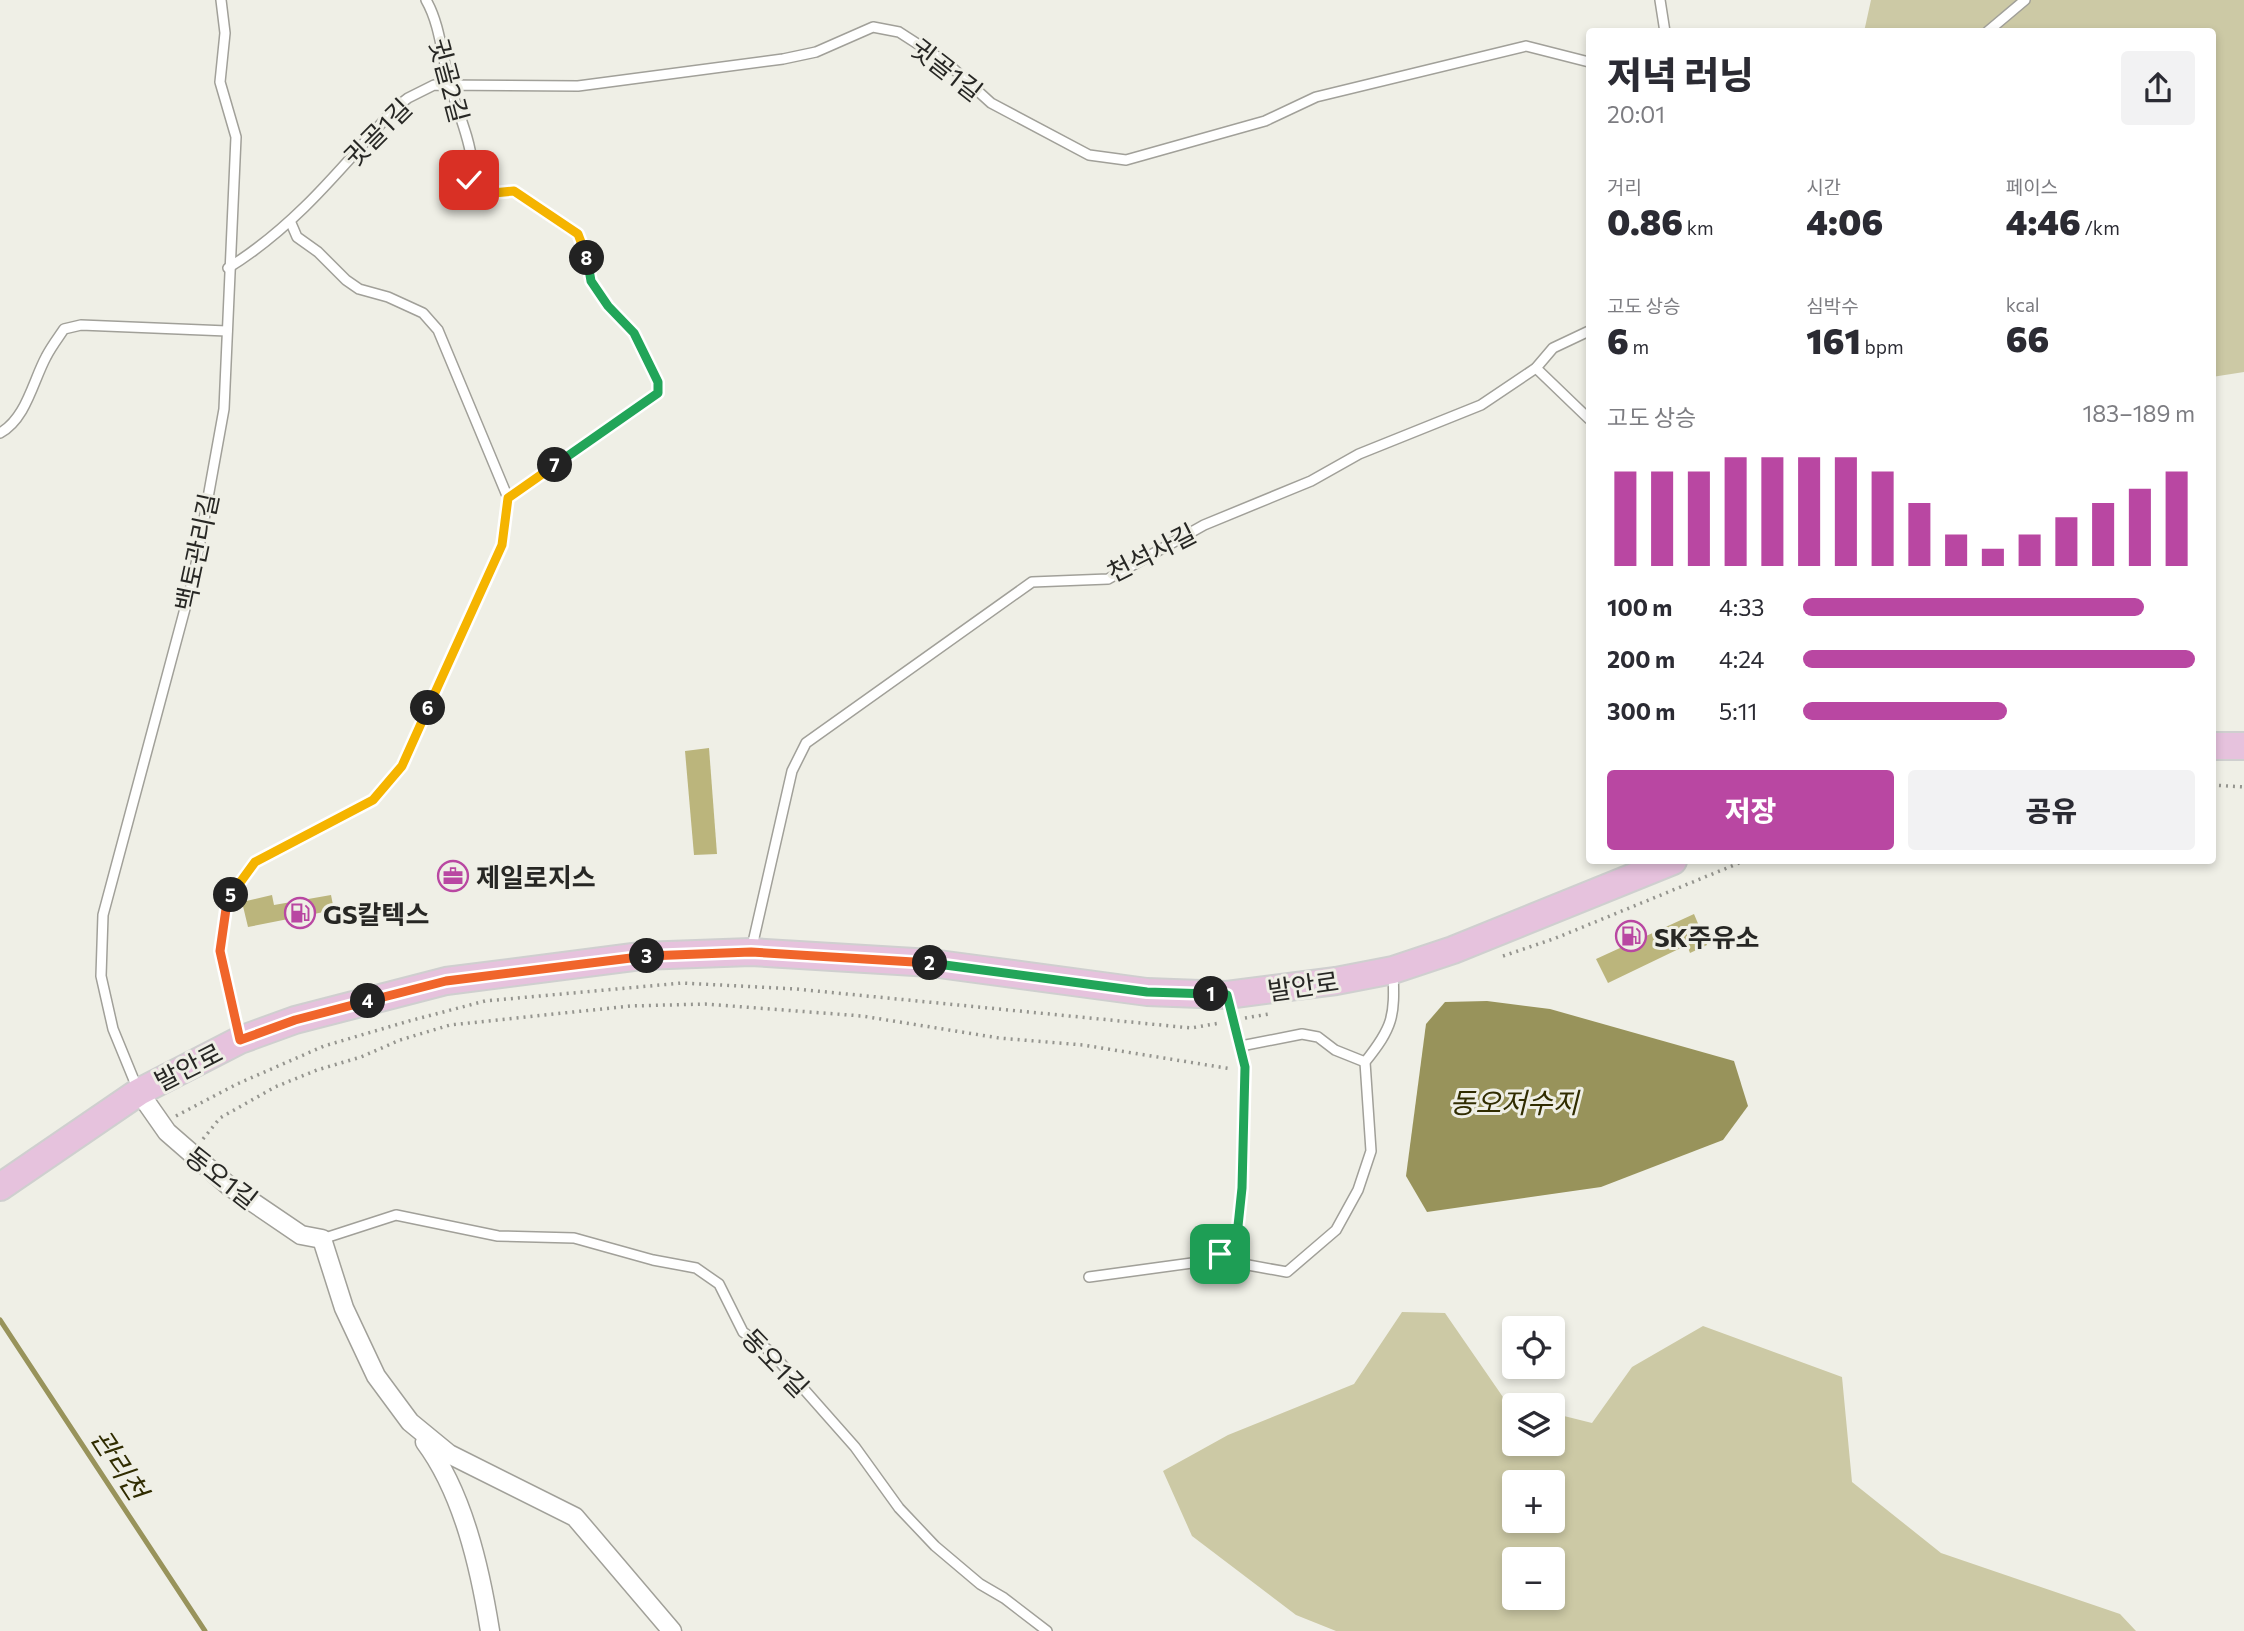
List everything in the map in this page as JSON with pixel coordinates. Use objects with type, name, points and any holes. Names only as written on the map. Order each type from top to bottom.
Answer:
[{"type":"main road","points":[[2216,746],[2244,747]]},
{"type":"main road","name":"발안로","points":[[0,1187],[139,1092],[240,1040],[295,1020],[446,981],[642,956],[751,952],[931,963],[1147,992],[1227,995],[1336,981],[1392,970],[1453,950],[1666,864]]},
{"type":"street","name":"동오1길","points":[[139,1092],[161,1124],[229,1186],[301,1235],[322,1239]]},
{"type":"street","points":[[322,1239],[344,1308],[376,1376],[442,1465],[466,1532],[490,1631]]},
{"type":"street","points":[[410,1422],[449,1454],[575,1517],[672,1631]]},
{"type":"lane","name":"백토관리길","points":[[139,1092],[113,1029],[101,976],[103,915],[194,575],[224,409],[228,268],[236,136],[220,82],[225,33],[221,0]]},
{"type":"lane","name":"귓골2길","points":[[426,0],[433,13],[472,164],[469,180],[473,195],[514,191],[578,234],[585,248],[591,281],[608,306],[634,333],[658,382],[658,393],[508,498]]},
{"type":"lane","points":[[1660,0],[1664,28]]},
{"type":"lane","points":[[1992,28],[2025,0]]},
{"type":"lane","name":"귓골1길","points":[[228,268],[262,247],[291,223],[395,108],[434,85],[578,86],[783,60],[816,52],[873,27],[899,32],[947,63],[991,103],[1089,155],[1126,160],[1265,121],[1316,97],[1526,46],[1586,61]]},
{"type":"lane","points":[[240,1040],[220,951],[227,902],[255,862],[373,800],[396,775],[502,545],[508,498],[439,330],[423,313],[388,296],[352,285],[318,252],[297,237],[291,223]]},
{"type":"lane","points":[[0,433],[6,430],[24,405],[46,355],[64,329],[81,325],[227,331]]},
{"type":"lane","name":"천석사길","points":[[751,952],[792,772],[806,743],[1032,582],[1108,579],[1204,525],[1311,481],[1359,454],[1482,405],[1536,368],[1553,348],[1586,332]]},
{"type":"lane","points":[[1536,368],[1586,416]]},
{"type":"lane","points":[[1220,1254],[1248,1265],[1287,1272],[1336,1230],[1358,1190],[1371,1151],[1365,1062],[1384,1039],[1395,1011],[1392,970]]},
{"type":"lane","points":[[1089,1277],[1214,1260],[1238,1226],[1242,1188],[1245,1067],[1227,995]]},
{"type":"lane","points":[[1241,1046],[1302,1034],[1318,1037],[1335,1050],[1365,1062]]},
{"type":"lane","name":"동오1길","points":[[322,1239],[396,1215],[498,1236],[574,1238],[653,1260],[696,1268],[719,1284],[743,1332],[771,1352],[855,1447],[899,1508],[935,1546],[980,1584],[1004,1598],[1046,1631]]},
{"type":"path","points":[[2216,785],[2244,787]]},
{"type":"path","points":[[1494,959],[1556,938],[1737,864]]},
{"type":"path","points":[[161,1124],[237,1084],[324,1046],[485,1001],[681,983],[796,989],[1191,1028],[1273,1013]]},
{"type":"path","points":[[195,1157],[203,1139],[220,1118],[275,1087],[317,1070],[361,1057],[400,1040],[450,1025],[631,1006],[705,1004],[862,1016],[999,1038],[1083,1045],[1232,1069],[1245,1067]]},
{"type":"shaded area","points":[[1871,0],[2244,0],[2244,372],[2216,376],[2216,28],[1865,28]]},
{"type":"shaded area","points":[[1402,1312],[1445,1313],[1502,1396],[1502,1456],[1565,1456],[1565,1416],[1592,1423],[1632,1367],[1703,1326],[1842,1377],[1852,1482],[1941,1553],[2120,1614],[2136,1631],[1336,1631],[1296,1615],[1192,1536],[1163,1471],[1228,1435],[1354,1384]]},
{"type":"water","name":"동오저수지","points":[[1487,1001],[1550,1009],[1734,1061],[1748,1106],[1723,1140],[1601,1187],[1427,1212],[1406,1176],[1426,1024],[1445,1002]]},
{"type":"building","points":[[709,748],[717,854],[694,855],[685,751]]},
{"type":"building","points":[[272,895],[274,905],[331,895],[334,910],[248,927],[242,902]]},
{"type":"building","points":[[1694,914],[1707,945],[1690,953],[1687,945],[1608,983],[1596,959]]},
{"type":"waterway","name":"관리천","points":[[0,1320],[205,1631]]},
{"type":"place","name":"제일로지스","points":[[453,876]]},
{"type":"place","name":"GS칼텍스","points":[[300,913]]},
{"type":"place","name":"SK주유소","points":[[1631,936]]},
{"type":"route","points":[[469,180],[473,195],[514,191],[578,234],[585,248],[591,281],[608,306],[634,333],[658,382],[658,393],[508,498],[502,545],[402,766],[390,783],[373,800],[255,862],[227,902],[220,951],[240,1040],[295,1020],[446,981],[642,956],[751,952],[931,963],[1147,992],[1227,995],[1245,1067],[1242,1188],[1238,1226],[1220,1254]]}]
